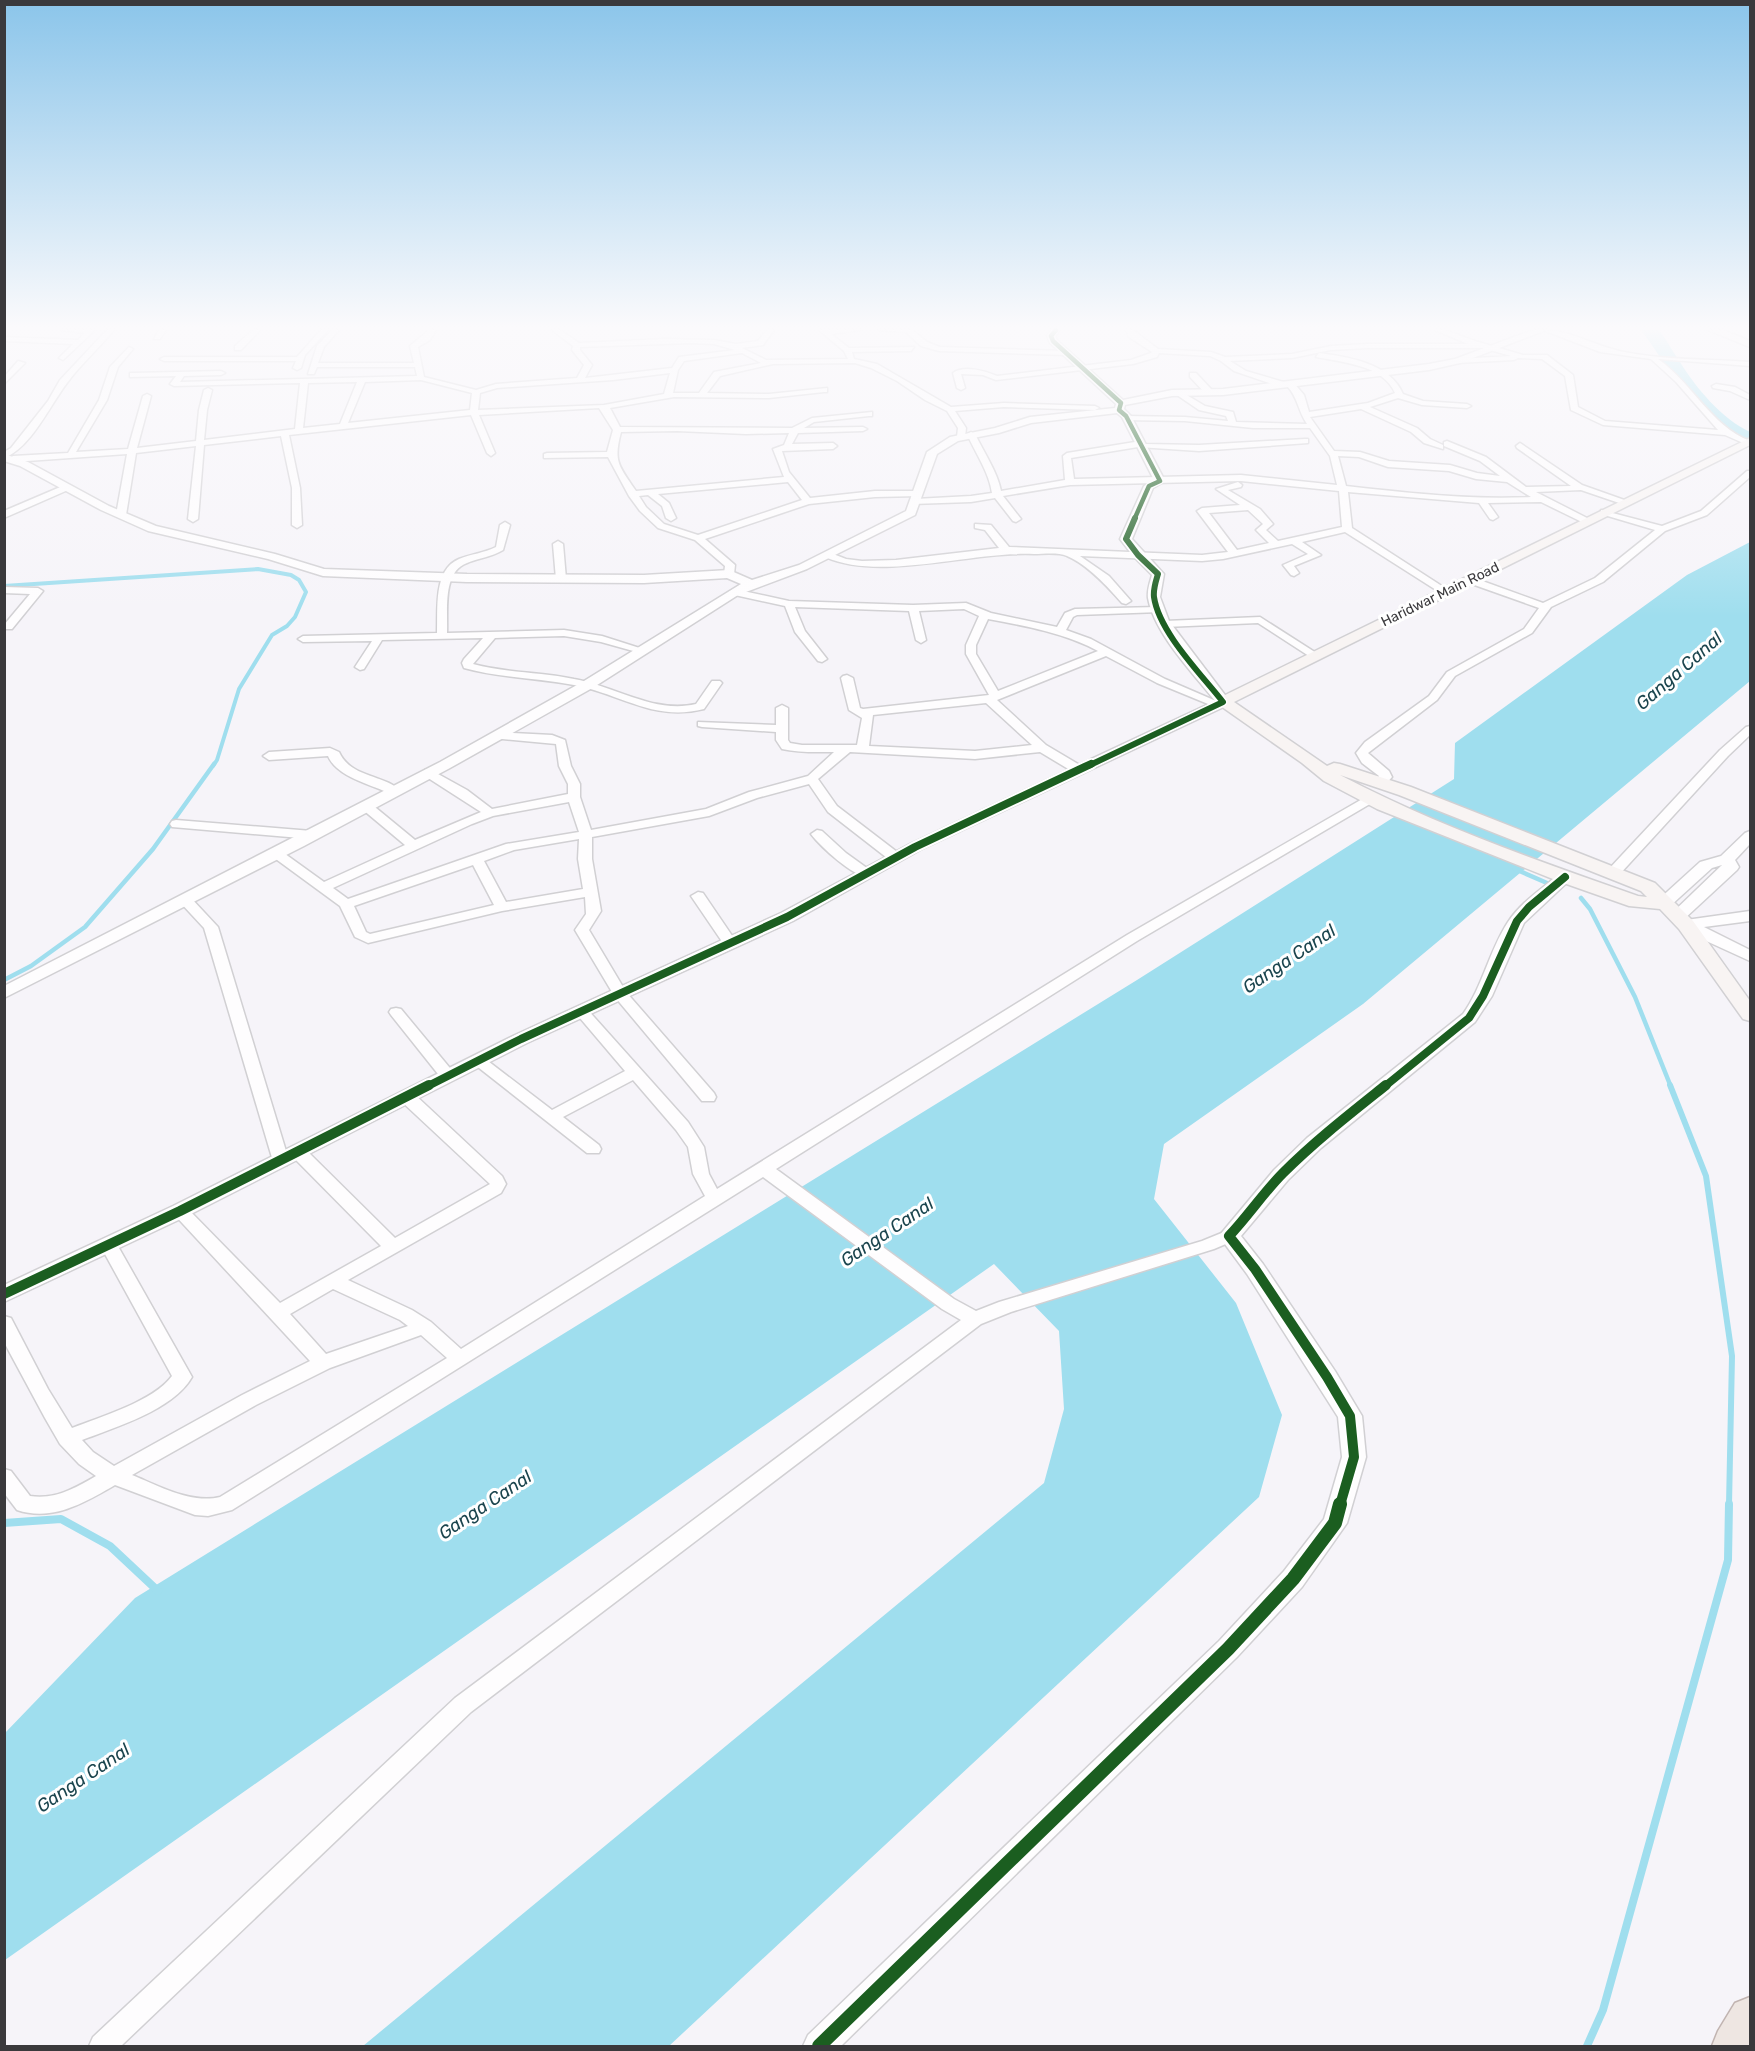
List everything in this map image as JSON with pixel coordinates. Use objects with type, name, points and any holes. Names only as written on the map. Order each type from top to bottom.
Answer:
[{"type":"highway","points":[[1733,2046],[1750,2018]]},
{"type":"main road","name":"Haridwar Main Road","points":[[1220,703],[1749,442]]},
{"type":"main road","points":[[1220,703],[1308,759],[1330,777],[1377,802],[1559,875],[1675,915]]},
{"type":"main road","points":[[1308,759],[1405,791],[1648,887],[1675,915],[1750,1015]]},
{"type":"street","points":[[7,457],[32,426]]},
{"type":"street","points":[[70,456],[88,426]]},
{"type":"street","points":[[121,515],[132,450],[139,426]]},
{"type":"street","points":[[193,519],[203,426]]},
{"type":"street","points":[[299,432],[300,426]]},
{"type":"street","points":[[7,457],[70,456],[343,426]]},
{"type":"street","points":[[479,426],[491,453]]},
{"type":"street","points":[[615,426],[617,430],[611,454],[632,494],[661,526],[698,538],[730,565],[729,574]]},
{"type":"street","points":[[787,447],[795,430],[803,426]]},
{"type":"street","points":[[961,426],[994,476],[997,494],[1016,519]]},
{"type":"street","points":[[4,993],[429,774],[588,685],[734,592],[802,567],[911,513],[932,452],[966,436],[1012,426]]},
{"type":"street","points":[[1131,426],[1160,481]]},
{"type":"street","points":[[1248,426],[1313,426],[1332,453],[1343,490],[1347,529]]},
{"type":"street","points":[[1405,426],[1414,430],[1440,451],[1483,459],[1523,490],[1586,521]]},
{"type":"street","points":[[1641,426],[1724,433],[1749,442]]},
{"type":"street","points":[[1718,426],[1724,433]]},
{"type":"street","points":[[617,430],[677,429],[746,432],[863,429]]},
{"type":"street","points":[[285,434],[296,488],[297,525]]},
{"type":"street","points":[[1440,451],[1461,439]]},
{"type":"street","points":[[1070,482],[1067,456],[1142,445],[1199,448],[1305,441]]},
{"type":"street","points":[[808,501],[785,472],[777,449],[833,446]]},
{"type":"street","points":[[1520,446],[1582,488],[1625,502]]},
{"type":"street","points":[[1440,451],[1443,467]]},
{"type":"street","points":[[1332,453],[1360,455],[1388,464],[1443,467],[1476,476],[1509,480]]},
{"type":"street","points":[[547,456],[611,454]]},
{"type":"street","points":[[7,457],[65,488],[162,532],[270,556],[308,569],[448,577],[561,579],[644,579],[729,574],[751,584]]},
{"type":"street","points":[[1380,783],[1386,777],[1385,774],[1363,756],[1365,749],[1433,698],[1451,674],[1528,631],[1545,607],[1556,599],[1599,580],[1662,529],[1704,513],[1750,473]]},
{"type":"street","points":[[1188,478],[1220,490],[1262,516],[1268,524],[1261,530],[1276,545]]},
{"type":"street","points":[[1220,490],[1222,487],[1241,484],[1241,478]]},
{"type":"street","points":[[698,538],[808,501],[875,494],[915,498],[971,499],[1070,482],[1241,478],[1343,490],[1482,500],[1542,499]]},
{"type":"street","points":[[632,494],[791,479]]},
{"type":"street","points":[[1160,481],[1149,486],[1126,539],[1138,555],[1158,574],[1154,596],[1157,610],[1220,703]]},
{"type":"street","points":[[4,515],[65,488]]},
{"type":"street","points":[[1523,490],[1582,488]]},
{"type":"street","points":[[650,492],[666,505],[671,518]]},
{"type":"street","points":[[1482,500],[1493,517]]},
{"type":"street","points":[[1234,553],[1222,538],[1218,527],[1202,511],[1243,509],[1248,506]]},
{"type":"street","points":[[1604,512],[1662,529]]},
{"type":"street","points":[[442,636],[443,590],[448,577],[456,565],[500,548],[505,525]]},
{"type":"street","points":[[978,526],[988,527],[1006,550]]},
{"type":"street","points":[[828,555],[852,564],[876,564],[1006,550],[1202,558],[1347,529],[1444,592]]},
{"type":"street","points":[[1294,541],[1316,555],[1288,565],[1294,573]]},
{"type":"street","points":[[558,544],[561,579]]},
{"type":"street","points":[[1069,553],[1083,565],[1106,578],[1126,601]]},
{"type":"street","points":[[1470,580],[1545,607]]},
{"type":"street","points":[[4,590],[38,591],[8,627]]},
{"type":"street","points":[[734,592],[789,604],[913,608],[956,605],[974,608],[985,615],[1028,622],[1060,631],[1108,651],[1161,681],[1220,703]]},
{"type":"street","points":[[789,604],[800,632],[822,659]]},
{"type":"street","points":[[913,608],[921,640]]},
{"type":"street","points":[[1060,631],[1070,615],[1075,612],[1157,610]]},
{"type":"street","points":[[985,615],[971,645],[971,654],[992,697],[1042,748],[1079,770]]},
{"type":"street","points":[[1165,624],[1260,620],[1316,656]]},
{"type":"street","points":[[492,634],[469,659],[468,666],[588,685],[635,703],[690,709],[704,703],[716,684]]},
{"type":"street","points":[[303,639],[579,634],[644,651]]},
{"type":"street","points":[[360,667],[378,639]]},
{"type":"street","points":[[862,713],[992,697],[1108,651]]},
{"type":"street","points":[[847,678],[855,710],[868,716],[869,721],[862,749]]},
{"type":"street","points":[[4,1294],[180,1211],[479,1060],[787,917],[896,858],[1220,703]]},
{"type":"street","points":[[782,708],[783,744],[791,748],[847,748],[975,755],[1042,748]]},
{"type":"street","points":[[702,724],[782,729]]},
{"type":"street","points":[[1613,873],[1724,753],[1750,729]]},
{"type":"street","points":[[496,736],[552,739],[561,742],[564,761],[574,777],[574,797],[586,835],[585,858],[593,915],[582,930],[620,994],[708,1097]]},
{"type":"street","points":[[346,904],[524,844],[709,812],[762,792],[812,779],[847,748]]},
{"type":"street","points":[[269,756],[330,752],[335,755],[336,762],[346,770],[395,791]]},
{"type":"street","points":[[429,774],[463,793],[490,813]]},
{"type":"street","points":[[812,779],[832,809],[896,858]]},
{"type":"street","points":[[325,887],[468,820],[490,813],[574,797]]},
{"type":"street","points":[[4,1323],[68,1438],[88,1460],[117,1476],[195,1507],[208,1508],[225,1504],[1132,938],[1377,802]]},
{"type":"street","points":[[366,806],[414,846]]},
{"type":"street","points":[[176,824],[312,835]]},
{"type":"street","points":[[817,834],[841,856],[866,874]]},
{"type":"street","points":[[1675,915],[1731,867],[1727,859],[1750,836]]},
{"type":"street","points":[[276,854],[346,904],[360,934],[368,939],[502,908],[590,892]]},
{"type":"street","points":[[477,860],[502,908]]},
{"type":"street","points":[[102,2046],[463,1706],[975,1319],[1005,1306],[1219,1240],[1252,1212],[1281,1175],[1314,1143],[1469,1018],[1488,991],[1512,930],[1559,875]]},
{"type":"street","points":[[698,896],[730,943]]},
{"type":"street","points":[[185,900],[211,927],[281,1161]]},
{"type":"street","points":[[1675,915],[1750,916]]},
{"type":"street","points":[[1675,915],[1750,956]]},
{"type":"street","points":[[581,1011],[682,1126],[696,1147],[702,1174],[714,1198]]},
{"type":"street","points":[[396,1012],[448,1076]]},
{"type":"street","points":[[479,1060],[593,1149]]},
{"type":"street","points":[[551,1117],[634,1072]]},
{"type":"street","points":[[278,1312],[489,1194],[498,1184],[407,1097]]},
{"type":"street","points":[[298,1152],[393,1247]]},
{"type":"street","points":[[764,1169],[948,1304],[975,1319]]},
{"type":"street","points":[[180,1211],[278,1312],[323,1363]]},
{"type":"street","points":[[819,2046],[1228,1649],[1293,1579],[1335,1523],[1354,1457],[1350,1416],[1327,1377],[1255,1269],[1219,1240]]},
{"type":"street","points":[[68,1438],[157,1399],[177,1385],[182,1377],[109,1245]]},
{"type":"street","points":[[333,1281],[406,1315],[424,1327],[460,1359]]},
{"type":"street","points":[[4,1477],[24,1504],[39,1506],[58,1504],[117,1476],[249,1400],[323,1363],[424,1327]]},
{"type":"water","name":"Ganga Canal","points":[[1750,542],[1750,681],[1363,1004],[1164,1144],[1154,1199],[1236,1303],[1282,1415],[1259,1497],[669,2046],[363,2046],[1044,1483],[1064,1409],[1059,1331],[994,1264],[5,1960],[4,1734],[135,1598],[1137,980],[1454,779],[1455,743],[1687,575]]},
{"type":"waterway","points":[[1728,426],[1750,439]]},
{"type":"waterway","points":[[4,586],[258,569],[291,575],[299,580],[306,592],[295,617],[287,626],[272,635],[239,689],[217,760],[213,766]]},
{"type":"waterway","points":[[4,980],[31,966],[85,927],[153,849],[214,764]]},
{"type":"waterway","points":[[1515,869],[1547,883]]},
{"type":"waterway","points":[[1581,898],[1590,909],[1635,997],[1671,1087]]},
{"type":"waterway","points":[[1670,1085],[1706,1176],[1732,1356],[1729,1505]]},
{"type":"waterway","points":[[1587,2046],[1603,2010],[1728,1560],[1729,1504]]},
{"type":"waterway","points":[[4,1523],[61,1519],[110,1546],[158,1591]]},
{"type":"cycle path","points":[[4,1294],[180,1211],[521,1039],[787,917],[915,847],[1223,702],[1182,651],[1163,621],[1154,597],[1158,574],[1138,555],[1126,539],[1149,486],[1160,481],[1131,426]]},
{"type":"cycle path","points":[[819,2046],[1228,1649],[1293,1579],[1335,1523],[1354,1457],[1350,1416],[1327,1377],[1255,1269],[1229,1236],[1252,1212],[1281,1175],[1314,1143],[1469,1018],[1483,996],[1517,921],[1529,907],[1565,877]]}]
